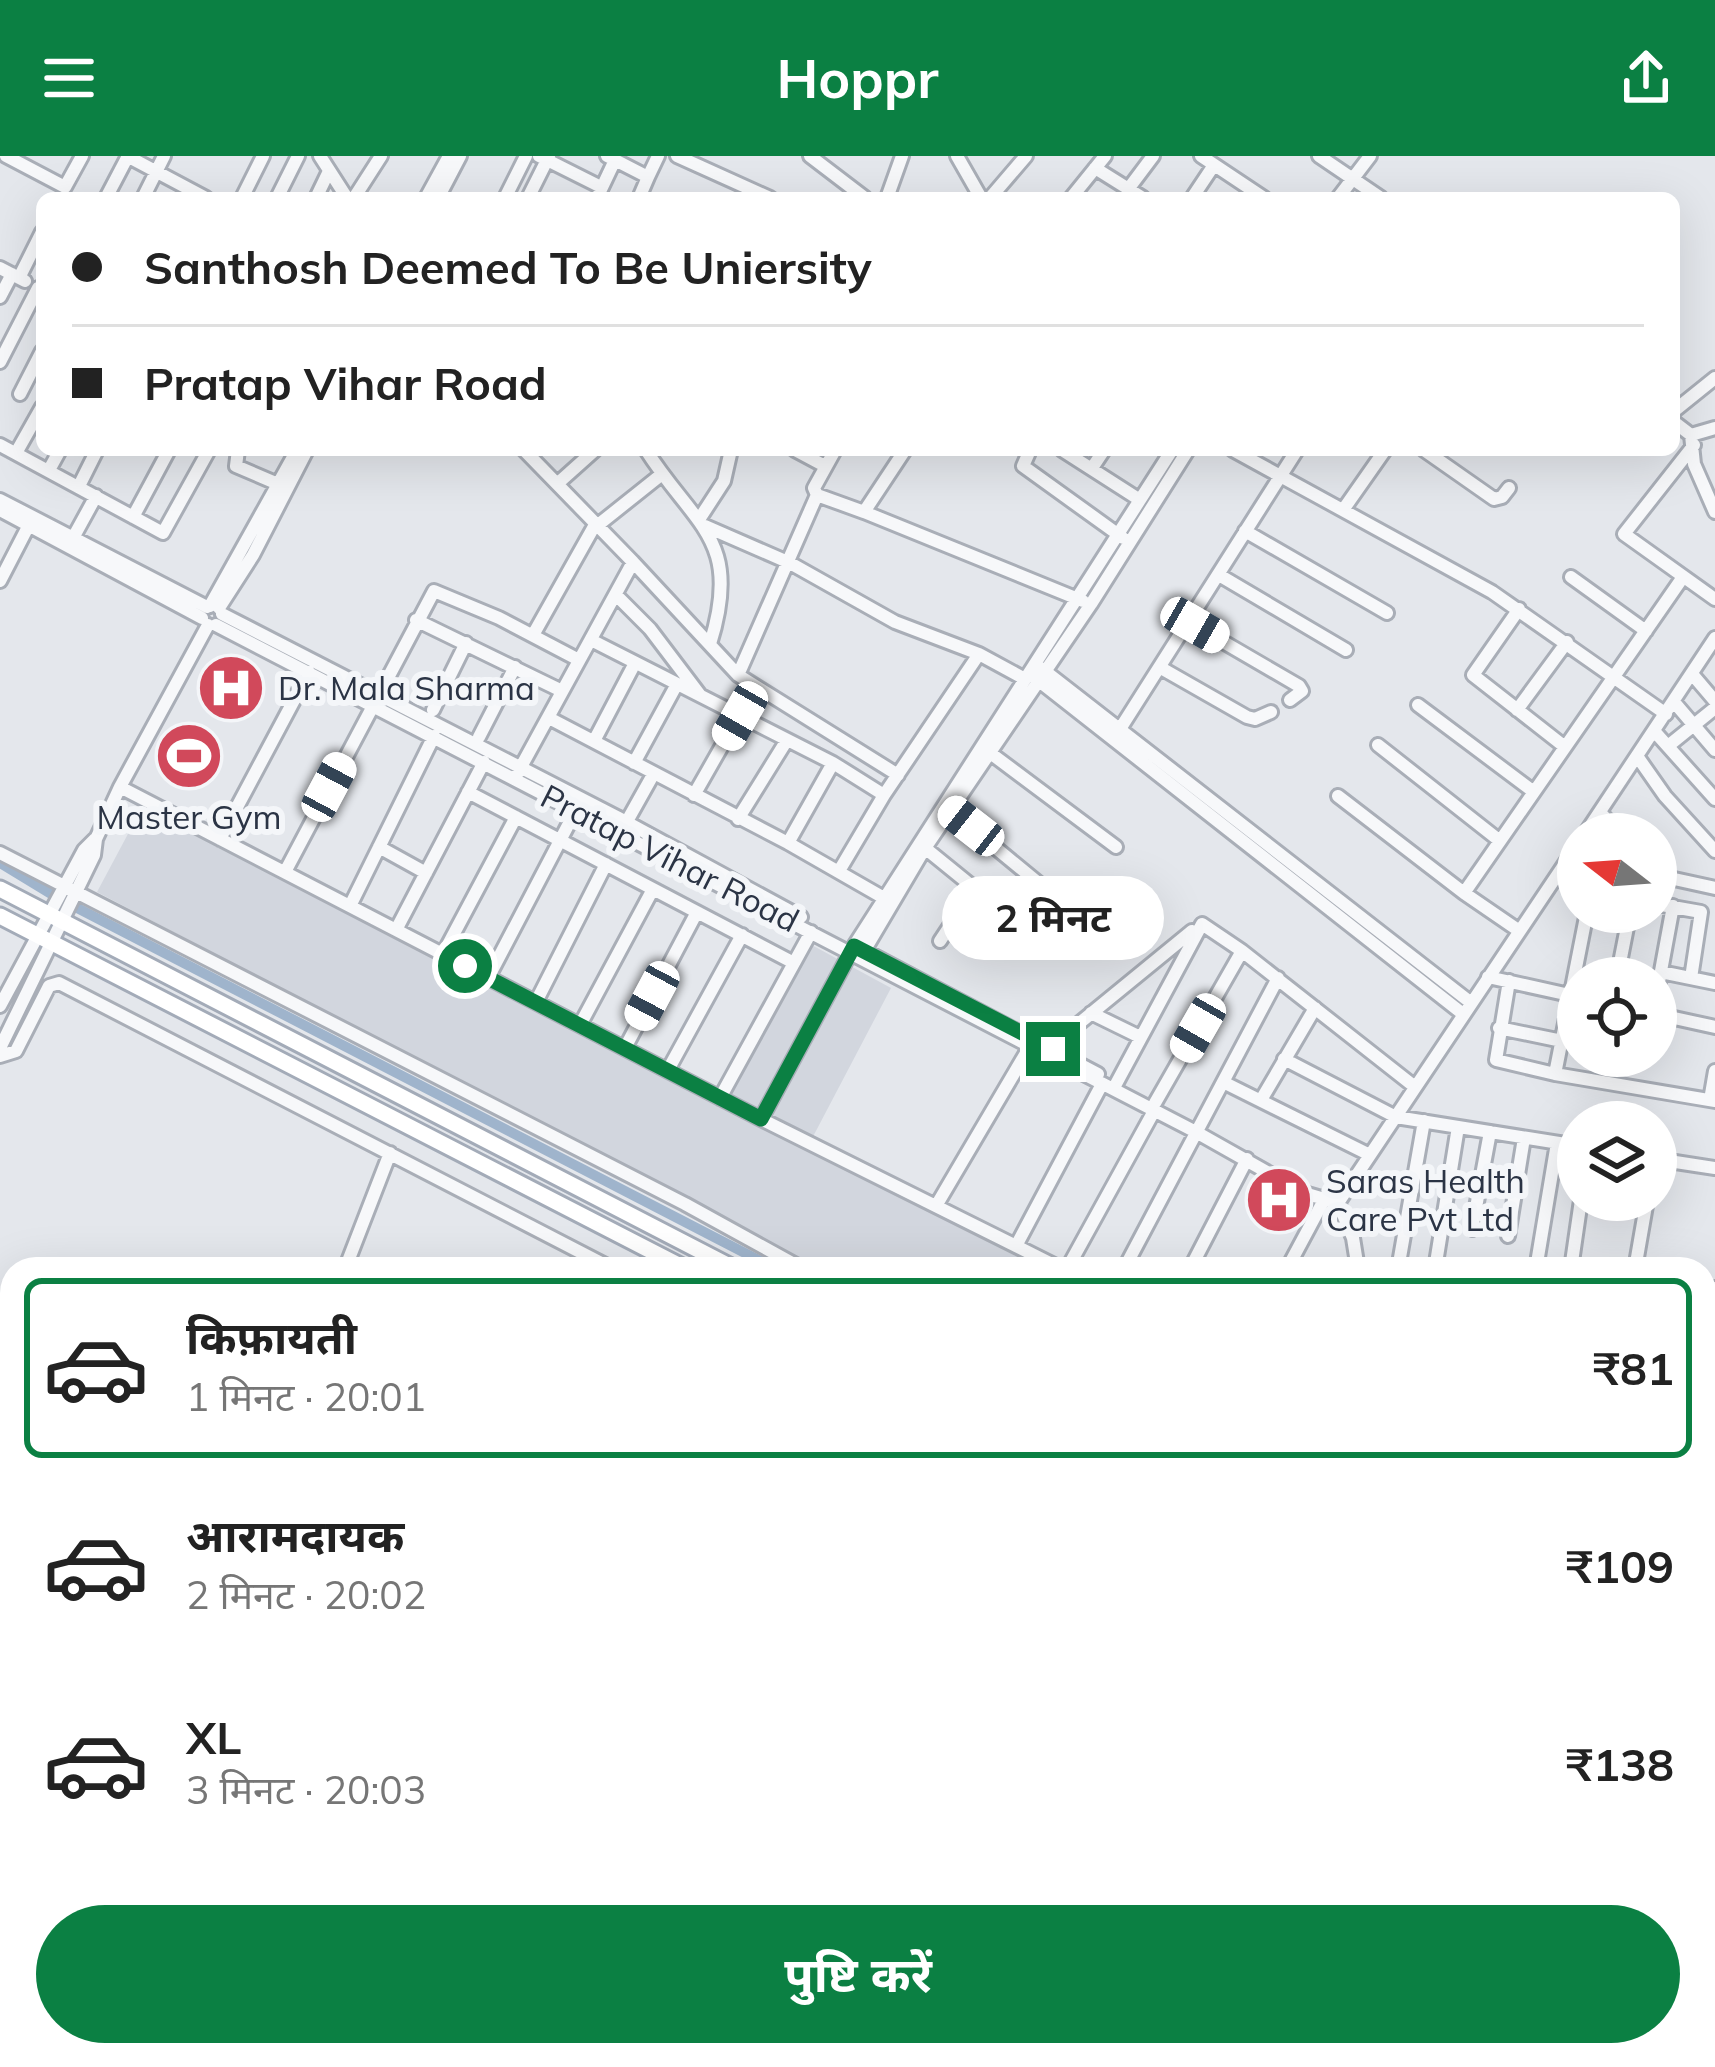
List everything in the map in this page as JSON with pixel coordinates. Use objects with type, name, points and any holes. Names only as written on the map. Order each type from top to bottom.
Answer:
[{"type":"main road","points":[[0,889],[63,903],[713,1257]]},
{"type":"main road","points":[[0,916],[663,1257]]},
{"type":"street","points":[[6,156],[34,162],[63,192],[82,156]]},
{"type":"street","points":[[109,192],[128,156],[196,192]]},
{"type":"street","points":[[146,192],[164,156]]},
{"type":"street","points":[[245,192],[263,156]]},
{"type":"street","points":[[281,192],[298,156]]},
{"type":"street","points":[[320,156],[346,192]]},
{"type":"street","points":[[355,192],[381,156]]},
{"type":"street","points":[[429,192],[449,156]]},
{"type":"street","points":[[441,192],[460,156]]},
{"type":"street","points":[[509,192],[526,156]]},
{"type":"street","points":[[642,192],[658,156]]},
{"type":"street","points":[[679,156],[757,192]]},
{"type":"street","points":[[810,156],[857,192]]},
{"type":"street","points":[[889,192],[902,156]]},
{"type":"street","points":[[957,156],[977,192]]},
{"type":"street","points":[[995,192],[1026,156]]},
{"type":"street","points":[[1129,188],[1153,156]]},
{"type":"street","points":[[1201,156],[1255,192]]},
{"type":"street","points":[[1318,156],[1374,192]]},
{"type":"street","points":[[1343,192],[1370,156]]},
{"type":"street","points":[[530,192],[545,157],[598,192]]},
{"type":"street","points":[[599,192],[611,158],[648,177]]},
{"type":"street","points":[[1076,192],[1100,162],[1135,192]]},
{"type":"street","points":[[1196,192],[1214,165]]},
{"type":"street","points":[[319,192],[329,171]]},
{"type":"street","points":[[1351,192],[1357,177]]},
{"type":"street","points":[[0,297],[10,273],[36,243]]},
{"type":"street","points":[[0,362],[36,296]]},
{"type":"street","points":[[20,394],[36,363]]},
{"type":"street","points":[[1680,406],[1715,378]]},
{"type":"street","points":[[16,453],[36,418]]},
{"type":"street","points":[[1680,428],[1693,440],[1694,464],[1715,512]]},
{"type":"street","points":[[1715,428],[1693,440],[1624,534],[1715,599]]},
{"type":"street","points":[[0,445],[166,532],[206,456]]},
{"type":"street","points":[[49,470],[57,456]]},
{"type":"street","points":[[79,486],[94,456]]},
{"type":"street","points":[[133,517],[166,456]]},
{"type":"street","points":[[237,456],[236,466],[278,484]]},
{"type":"street","points":[[294,456],[120,787],[96,839],[94,855],[45,939],[0,1052],[16,1051],[49,986],[56,982],[590,1257]]},
{"type":"street","points":[[212,615],[254,555],[304,456]]},
{"type":"street","points":[[533,456],[738,675],[898,775]]},
{"type":"street","points":[[557,484],[588,456]]},
{"type":"street","points":[[650,456],[714,543],[719,610],[710,644]]},
{"type":"street","points":[[702,522],[724,481],[730,456]]},
{"type":"street","points":[[806,456],[825,466]]},
{"type":"street","points":[[738,675],[790,563],[817,495],[814,488],[832,456]]},
{"type":"street","points":[[864,512],[901,456]]},
{"type":"street","points":[[1027,456],[1023,466],[1123,538]]},
{"type":"street","points":[[1071,456],[1140,500]]},
{"type":"street","points":[[1092,469],[1100,456]]},
{"type":"street","points":[[1123,538],[1168,456]]},
{"type":"street","points":[[761,1119],[884,898],[1123,538],[1184,456]]},
{"type":"street","points":[[1245,456],[1519,609],[1614,677],[1693,723],[1715,750]]},
{"type":"street","points":[[1120,729],[1293,456]]},
{"type":"street","points":[[1343,510],[1381,456]]},
{"type":"street","points":[[1433,456],[1494,499],[1509,488]]},
{"type":"street","points":[[533,635],[597,524],[662,474]]},
{"type":"street","points":[[817,495],[1084,602]]},
{"type":"street","points":[[73,538],[96,496]]},
{"type":"street","name":"Pratap Vihar Road","points":[[0,500],[31,521],[517,773],[626,823],[857,952],[1049,1048],[1109,1084]]},
{"type":"street","name":"Pratap Vihar Road","points":[[0,510],[73,538],[309,673],[375,699],[434,736],[517,773],[576,810],[857,952]]},
{"type":"street","points":[[0,581],[31,521]]},
{"type":"street","points":[[702,522],[790,563],[895,622],[1035,674],[1120,729],[1201,799]]},
{"type":"street","points":[[1245,531],[1387,613]]},
{"type":"street","points":[[517,773],[633,562]]},
{"type":"street","points":[[1219,575],[1346,650]]},
{"type":"street","points":[[1571,577],[1646,631]]},
{"type":"street","points":[[1464,892],[1682,577]]},
{"type":"street","points":[[285,872],[432,593],[440,590],[579,660]]},
{"type":"street","points":[[616,596],[650,629],[701,696]]},
{"type":"street","points":[[1519,609],[1472,675],[1565,747]]},
{"type":"street","points":[[416,620],[562,691]]},
{"type":"street","points":[[1189,622],[1299,686],[1302,691],[1290,700]]},
{"type":"street","points":[[591,640],[833,763],[884,795]]},
{"type":"street","points":[[1517,710],[1567,642]]},
{"type":"street","points":[[433,710],[466,643]]},
{"type":"street","points":[[1600,812],[1713,645]]},
{"type":"street","points":[[839,871],[979,654]]},
{"type":"street","points":[[594,742],[635,663]]},
{"type":"street","points":[[479,737],[515,667]]},
{"type":"street","points":[[1161,668],[1247,717],[1271,712]]},
{"type":"street","points":[[220,839],[309,673]]},
{"type":"street","points":[[857,952],[1035,674]]},
{"type":"street","points":[[1035,674],[1467,1008]]},
{"type":"street","points":[[1668,746],[1715,705],[1692,674]]},
{"type":"street","points":[[634,763],[677,684]]},
{"type":"street","points":[[1418,705],[1534,792]]},
{"type":"street","points":[[694,795],[740,716]]},
{"type":"street","points":[[549,718],[884,898]]},
{"type":"street","points":[[1655,732],[1715,799]]},
{"type":"street","points":[[350,906],[434,736]]},
{"type":"street","points":[[739,819],[788,740]]},
{"type":"street","points":[[1378,745],[1500,841]]},
{"type":"street","points":[[989,752],[1116,847]]},
{"type":"street","points":[[1637,756],[1665,796],[1715,851]]},
{"type":"street","points":[[396,930],[484,762]]},
{"type":"street","points":[[788,843],[833,763]]},
{"type":"street","points":[[626,823],[654,773]]},
{"type":"street","points":[[120,787],[761,1119],[1039,1257]]},
{"type":"street","points":[[468,792],[794,963]]},
{"type":"street","points":[[1338,796],[1518,930]]},
{"type":"street","points":[[488,978],[576,810]]},
{"type":"street","points":[[951,811],[1065,905]]},
{"type":"street","points":[[443,954],[516,817]]},
{"type":"street","points":[[379,847],[426,872]]},
{"type":"street","points":[[926,848],[1021,926]]},
{"type":"street","points":[[0,853],[63,903],[686,1204],[781,1257]]},
{"type":"street","points":[[536,1002],[606,865]]},
{"type":"street","points":[[1677,881],[1715,888]]},
{"type":"street","points":[[1293,1257],[1325,1198],[1370,1155],[1518,930],[1557,883]]},
{"type":"street","points":[[940,941],[975,888]]},
{"type":"street","points":[[580,1025],[653,889]]},
{"type":"street","points":[[1677,907],[1701,913],[1690,978]]},
{"type":"street","points":[[625,1048],[697,912]]},
{"type":"street","points":[[1049,1048],[1204,924],[1414,1087]]},
{"type":"street","points":[[1016,1246],[1140,1037],[1198,926]]},
{"type":"street","points":[[720,1098],[811,932]]},
{"type":"street","points":[[668,1070],[742,935]]},
{"type":"street","points":[[0,1006],[45,939]]},
{"type":"street","points":[[1072,1257],[1243,951]]},
{"type":"street","points":[[1677,975],[1715,982]]},
{"type":"street","points":[[1488,976],[1557,992]]},
{"type":"street","points":[[1130,1257],[1278,978]]},
{"type":"street","points":[[1509,981],[1496,1060],[1713,1101],[1715,1071]]},
{"type":"street","name":"Pratap Vihar Road","points":[[958,1005],[1029,1048],[1155,1107],[1325,1198]]},
{"type":"street","points":[[1261,1100],[1315,1008]]},
{"type":"street","points":[[1091,1013],[1140,1037]]},
{"type":"street","points":[[1677,1019],[1715,1027]]},
{"type":"street","points":[[1499,1028],[1557,1040]]},
{"type":"street","points":[[936,1206],[1029,1048]]},
{"type":"street","points":[[1284,1059],[1396,1117],[1557,1143],[1538,1257]]},
{"type":"street","points":[[1555,1074],[1557,1065]]},
{"type":"street","points":[[1223,1082],[1370,1155]]},
{"type":"street","points":[[1400,1257],[1424,1121]]},
{"type":"street","points":[[1437,1257],[1458,1127]]},
{"type":"street","name":"Pratap Vihar Road","points":[[1198,1129],[1304,1193],[1325,1198]]},
{"type":"street","points":[[1472,1229],[1490,1132]]},
{"type":"street","points":[[1508,1236],[1525,1138]]},
{"type":"street","points":[[350,1257],[390,1153]]},
{"type":"street","points":[[1196,1257],[1247,1159]]},
{"type":"street","points":[[1677,1162],[1715,1168]]},
{"type":"street","points":[[1325,1198],[1346,1223],[1353,1257]]},
{"type":"street","points":[[1573,1257],[1578,1221]]},
{"type":"street","points":[[1637,1257],[1643,1221]]},
{"type":"shaded area","points":[[145,802],[722,1104],[808,943],[891,988],[807,1148],[1018,1257],[795,1257],[97,892]]},
{"type":"waterway","points":[[0,863],[56,897],[753,1257]]},
{"type":"place","name":"Dr. Mala Sharma","points":[[231,688]]},
{"type":"place","name":"Master Gym","points":[[189,756]]},
{"type":"place","name":"Saras Health Care Pvt Ltd","points":[[1279,1200]]},
{"type":"route","points":[[465,966],[761,1119],[854,946],[1053,1049]]}]
